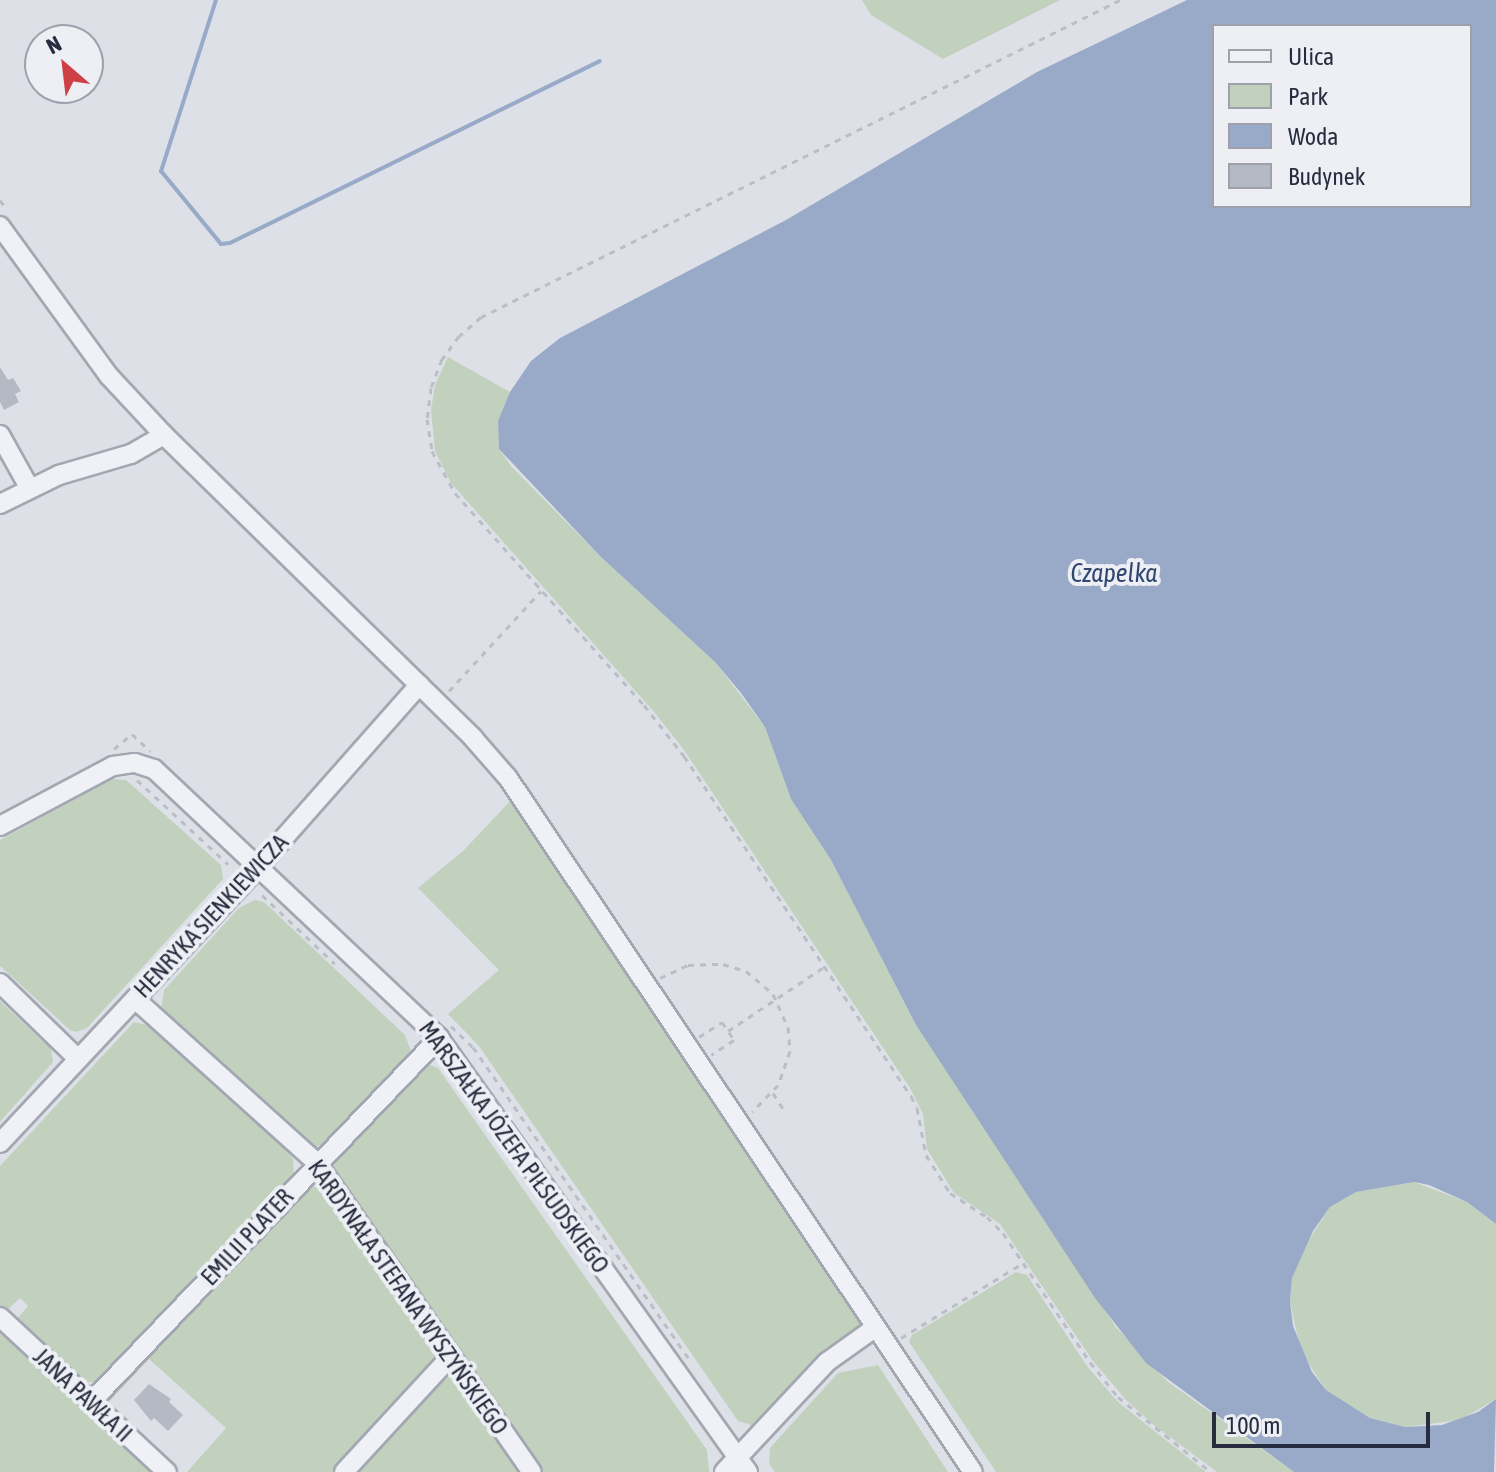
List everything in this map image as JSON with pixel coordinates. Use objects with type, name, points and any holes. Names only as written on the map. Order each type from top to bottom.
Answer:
[{"type":"street","points":[[4,219],[75,333],[164,435],[419,685],[508,778],[884,1327],[973,1472]]},
{"type":"street","points":[[0,435],[29,487]]},
{"type":"street","points":[[0,504],[29,487],[59,475],[131,454],[164,435]]},
{"type":"street","name":"HENRYKA SIENKIEWICZA","points":[[0,1143],[259,866],[419,685]]},
{"type":"street","points":[[0,826],[113,766],[133,769]]},
{"type":"street","name":"MARSZAŁKA JÓZEFA PIŁSUDSKIEGO","points":[[133,769],[154,769],[439,1038],[744,1467]]},
{"type":"street","points":[[0,983],[77,1058]]},
{"type":"street","name":"KARDYNAŁA STEFANA WYSZYŃSKIEGO","points":[[135,999],[317,1163],[532,1472]]},
{"type":"street","name":"EMILII PLATER","points":[[91,1402],[439,1038]]},
{"type":"street","name":"JANA PAWŁA II","points":[[0,1317],[167,1472]]},
{"type":"street","points":[[724,1472],[744,1467],[827,1362],[884,1327]]},
{"type":"street","points":[[344,1472],[451,1356]]},
{"type":"path","points":[[1120,0],[481,317],[459,336],[442,359],[431,388],[427,419],[432,451],[455,493],[676,745],[911,1096],[917,1108],[926,1155],[950,1193],[993,1222],[1090,1362],[1118,1397],[1211,1472]]},
{"type":"path","points":[[0,200],[4,219]]},
{"type":"path","points":[[457,701],[448,692],[541,591]]},
{"type":"path","points":[[112,750],[132,734],[160,759]]},
{"type":"path","points":[[133,769],[228,864]]},
{"type":"path","points":[[652,966],[660,978],[688,965],[723,964],[756,978],[776,999],[788,1027],[790,1051],[784,1074],[773,1093],[750,1114]]},
{"type":"path","points":[[728,1031],[824,967]]},
{"type":"path","points":[[711,1055],[734,1040],[722,1022],[699,1037],[711,1055],[719,1067]]},
{"type":"path","points":[[773,1093],[784,1110]]},
{"type":"path","points":[[884,1327],[901,1338],[1023,1263]]},
{"type":"green space","points":[[862,0],[1060,0],[943,59],[871,15]]},
{"type":"green space","points":[[448,357],[510,392],[498,421],[499,449],[511,466],[600,556],[715,662],[765,727],[791,799],[831,860],[916,1025],[1115,1326],[1167,1381],[1294,1472],[1217,1472],[1154,1425],[1126,1400],[1093,1361],[1000,1224],[954,1193],[927,1149],[923,1114],[910,1088],[684,750],[655,713],[451,483],[435,451],[431,410],[435,385]]},
{"type":"green space","points":[[112,779],[126,780],[221,865],[223,879],[87,1028],[76,1032],[70,1030],[0,966],[0,840]]},
{"type":"green space","points":[[513,798],[860,1314],[860,1324],[852,1335],[754,1430],[749,1424],[738,1421],[479,1046],[448,1014],[499,970],[418,888],[463,851]]},
{"type":"green space","points":[[255,900],[264,902],[405,1035],[411,1051],[325,1143],[313,1148],[161,1011],[164,990],[239,908]]},
{"type":"green space","points":[[0,1001],[51,1049],[53,1062],[0,1122]]},
{"type":"green space","points":[[151,1021],[277,1136],[293,1159],[294,1176],[100,1382],[80,1382],[16,1320],[28,1306],[20,1298],[5,1312],[0,1307],[0,1166],[134,1022],[148,1025]]},
{"type":"green space","points":[[423,1062],[438,1068],[707,1450],[709,1472],[537,1472],[328,1172],[330,1160]]},
{"type":"green space","points":[[1414,1182],[1467,1202],[1496,1224],[1496,1399],[1460,1420],[1405,1427],[1370,1418],[1326,1390],[1301,1352],[1290,1302],[1292,1278],[1303,1249],[1330,1207],[1356,1192]]},
{"type":"green space","points":[[308,1185],[324,1189],[430,1340],[437,1351],[432,1364],[334,1472],[187,1472],[226,1428],[149,1359],[108,1403],[109,1391]]},
{"type":"green space","points":[[1016,1272],[1027,1275],[1087,1366],[1118,1402],[1206,1472],[996,1472],[909,1342],[912,1335]]},
{"type":"green space","points":[[0,1326],[157,1472],[0,1472]]},
{"type":"green space","points":[[878,1365],[948,1472],[775,1472],[769,1464],[770,1448],[838,1373]]},
{"type":"green space","points":[[450,1377],[468,1394],[522,1472],[353,1472],[438,1380]]},
{"type":"water","name":"Czapelka","points":[[1187,0],[1496,0],[1496,1224],[1467,1202],[1429,1185],[1414,1182],[1356,1192],[1330,1207],[1313,1231],[1292,1278],[1290,1302],[1293,1326],[1312,1372],[1326,1390],[1370,1418],[1405,1427],[1442,1425],[1478,1412],[1496,1399],[1494,1472],[1294,1472],[1146,1363],[1095,1298],[916,1025],[831,860],[791,799],[765,727],[741,693],[715,662],[600,556],[499,449],[498,421],[510,392],[531,361],[560,338],[786,220],[1037,72]]},
{"type":"building","points":[[0,367],[8,380],[13,378],[21,391],[15,394],[19,402],[4,410],[0,402]]},
{"type":"building","points":[[149,1384],[171,1399],[169,1402],[183,1415],[168,1431],[154,1418],[151,1421],[134,1400]]},
{"type":"waterway","points":[[216,0],[161,171],[221,244],[230,243],[600,61]]}]
